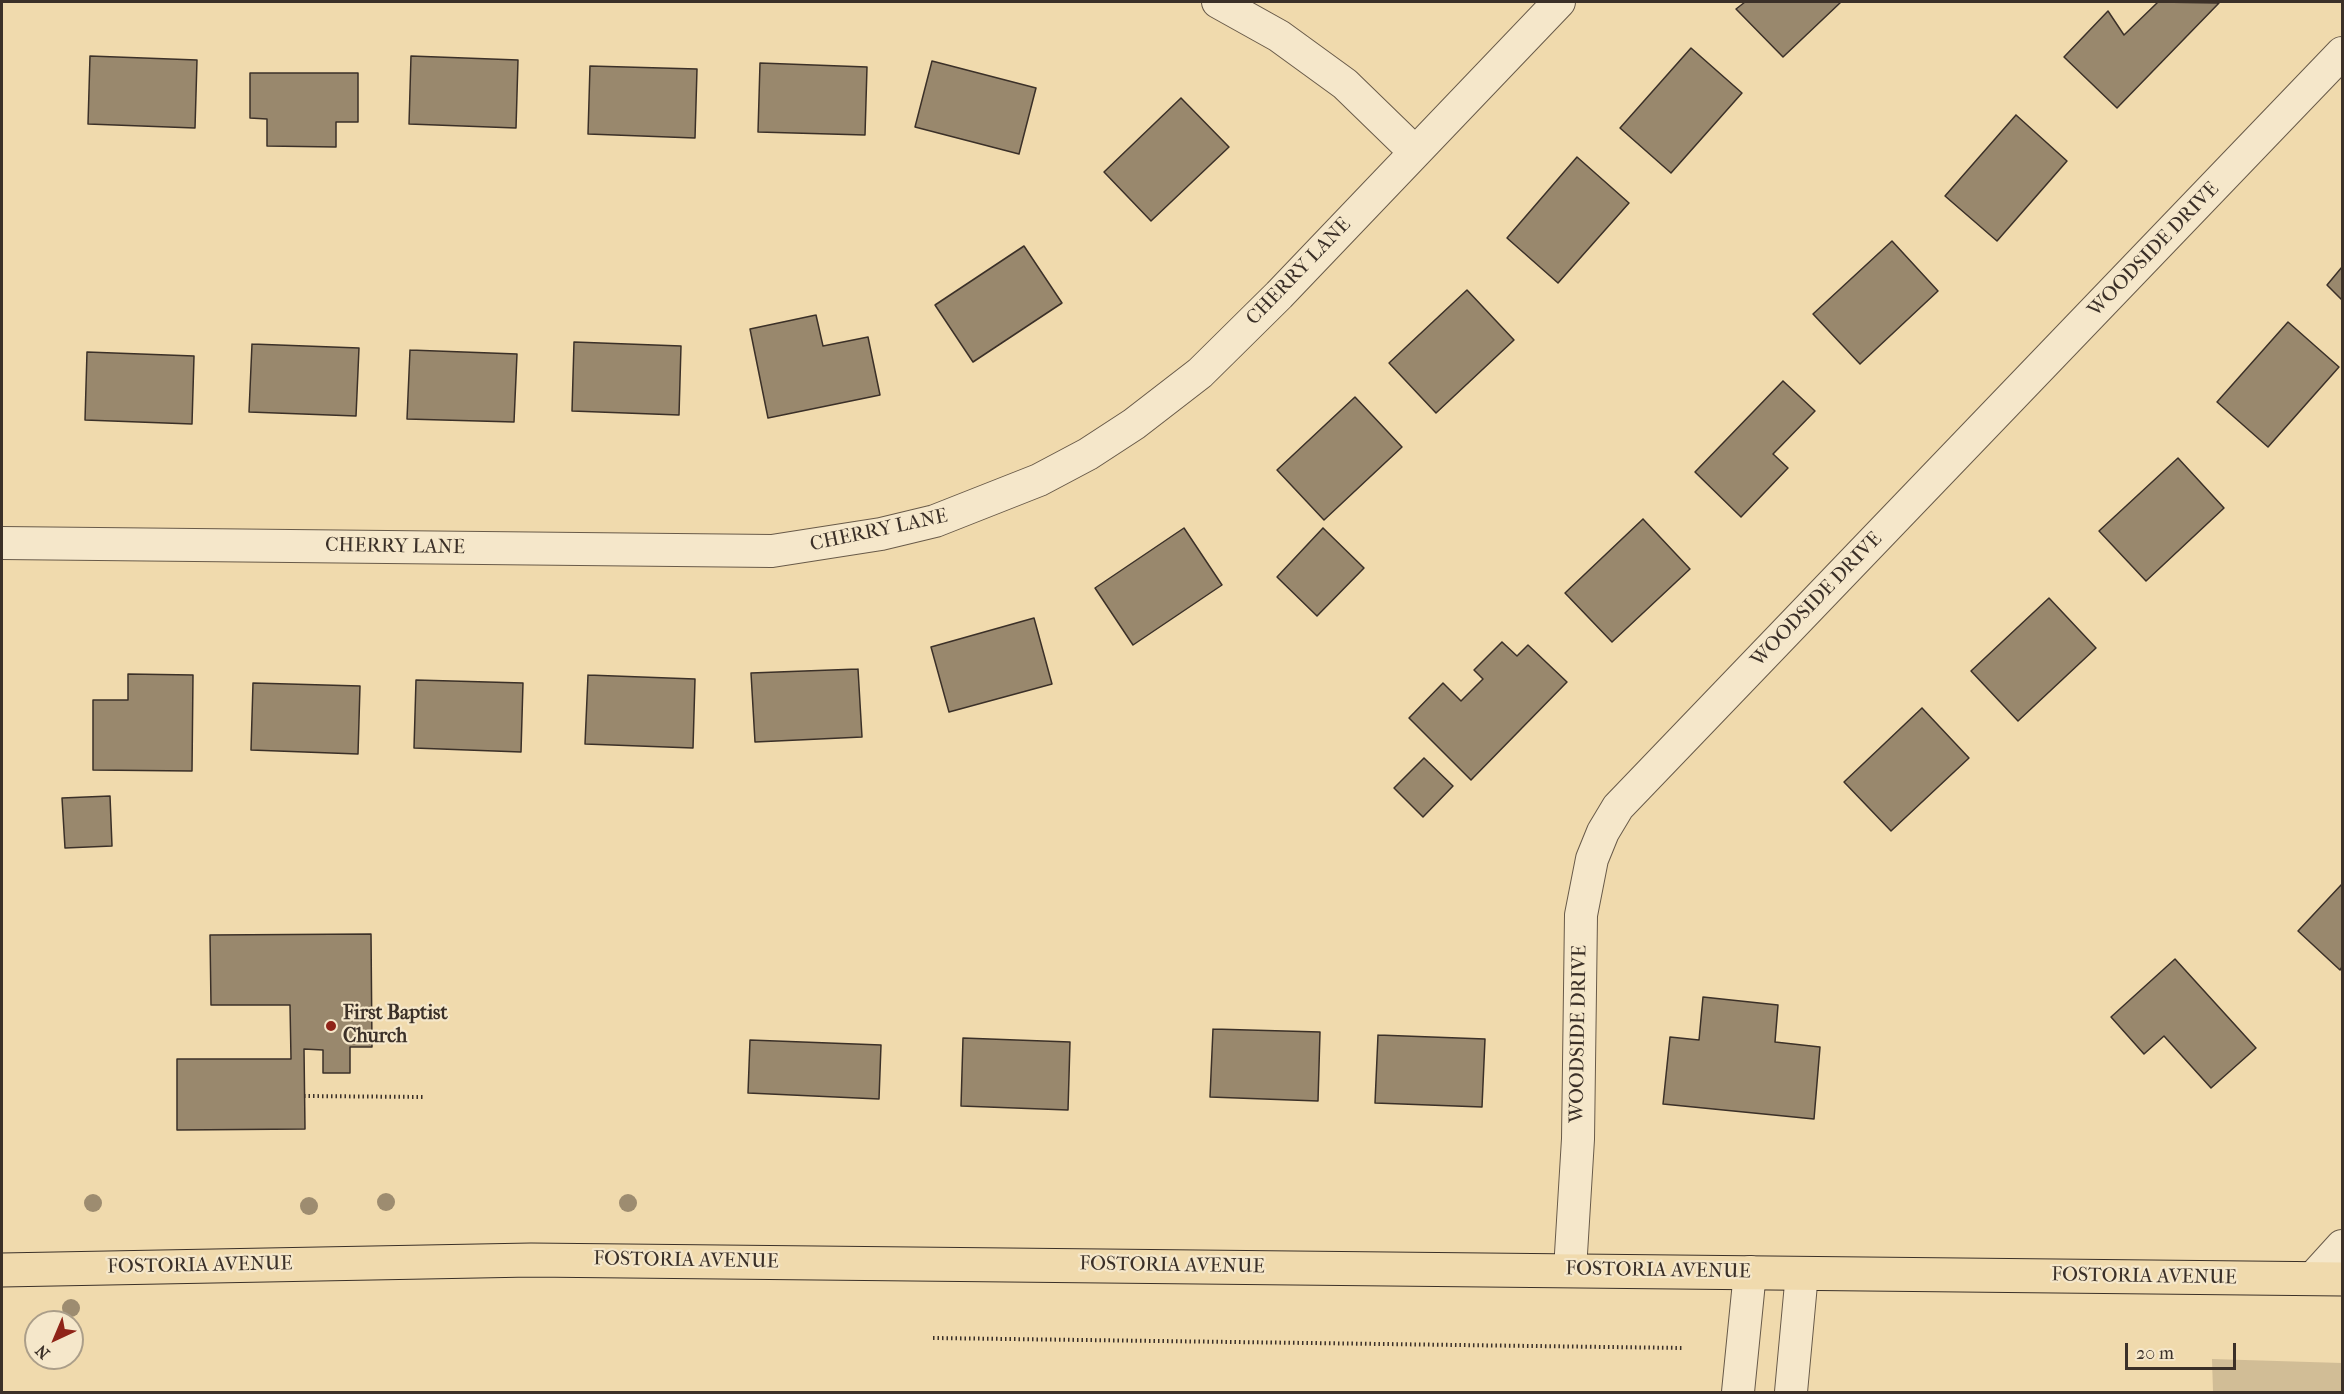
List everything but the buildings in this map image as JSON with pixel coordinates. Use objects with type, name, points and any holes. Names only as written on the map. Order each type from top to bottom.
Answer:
[{"type":"main road","name":"FOSTORIA AVENUE","points":[[2,1270],[531,1260],[2327,1279]]},
{"type":"street","points":[[1218,2],[1279,36],[1345,84],[1415,152]]},
{"type":"street","name":"CHERRY LANE","points":[[2,543],[772,550],[881,534],[935,521],[1039,480],[1088,454],[1200,373],[1271,303],[1559,2]]},
{"type":"street","name":"WOODSIDE DRIVE","points":[[1570,1270],[1578,1139],[1581,915],[1592,859],[1603,832],[1618,807],[2343,53]]},
{"type":"street","points":[[2327,1279],[2343,1246]]},
{"type":"street","points":[[1738,1392],[1750,1272]]},
{"type":"street","points":[[1791,1392],[1802,1273]]},
{"type":"path","points":[[304,1096],[424,1097]]},
{"type":"path","points":[[933,1338],[1683,1348]]},
{"type":"shaded area","points":[[2212,1359],[2342,1363],[2342,1392],[2213,1392]]},
{"type":"place","name":"First Baptist Church","points":[[331,1026]]}]
